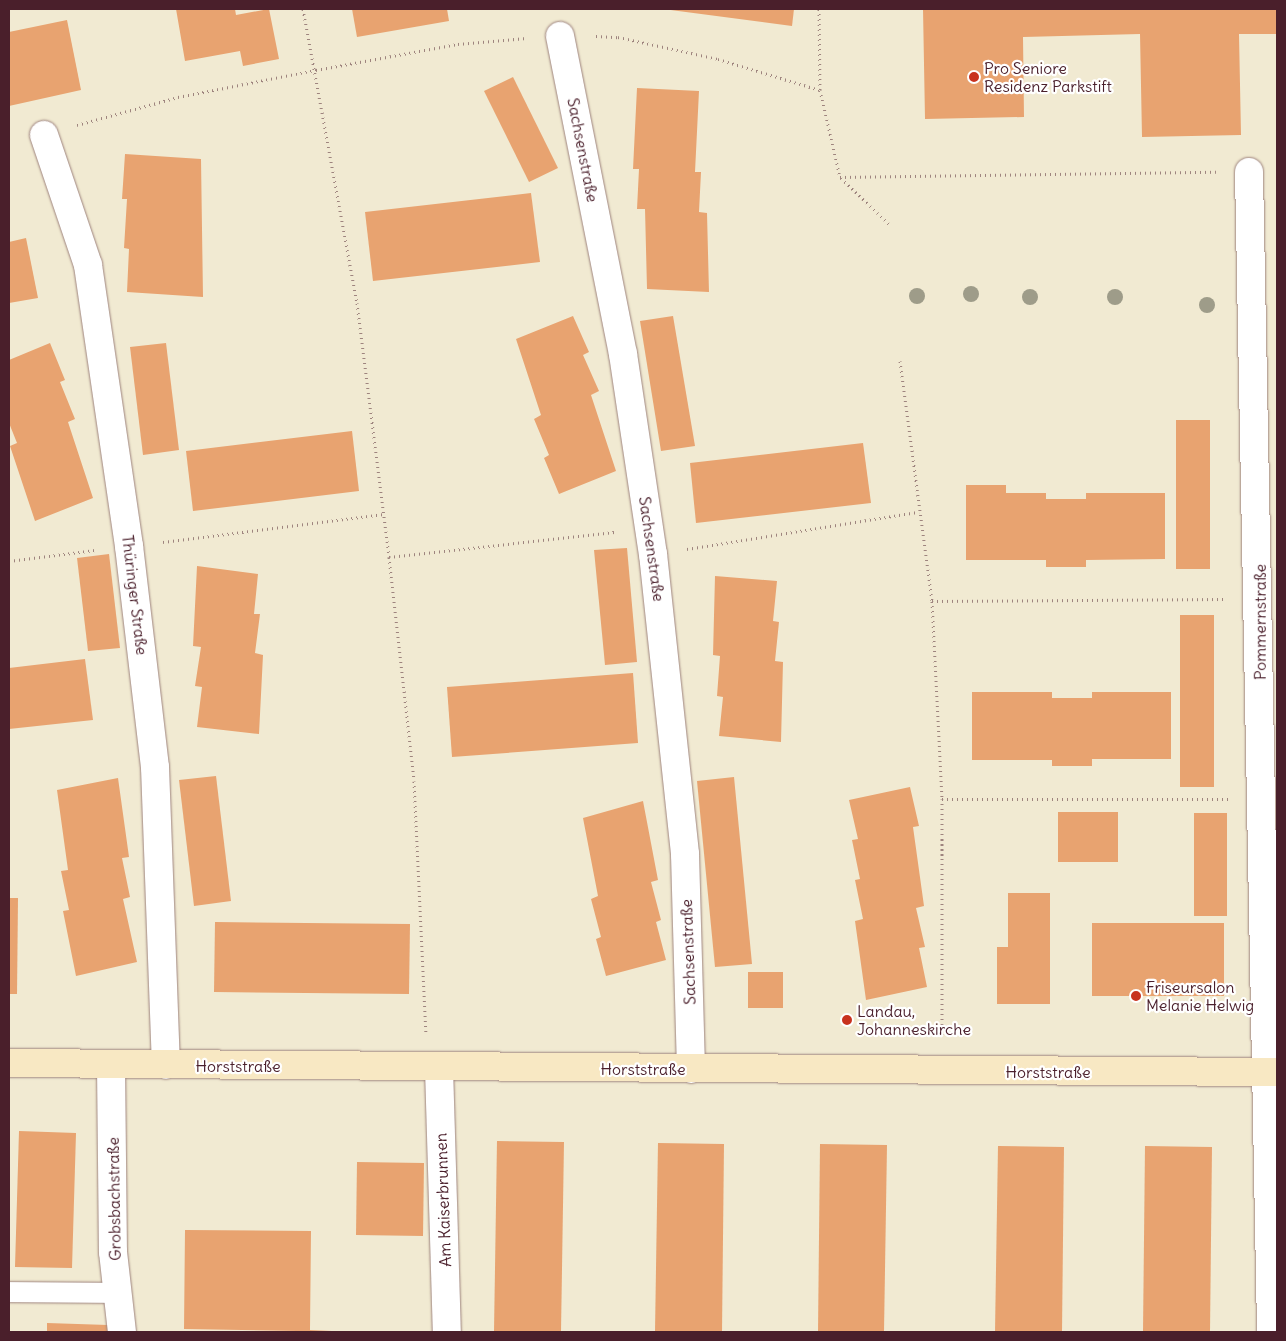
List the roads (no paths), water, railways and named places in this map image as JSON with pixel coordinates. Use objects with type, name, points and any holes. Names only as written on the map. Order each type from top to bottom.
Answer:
[{"type":"street","name":"Sachsenstraße","points":[[560,36],[623,354],[653,554],[685,854],[691,1069]]},
{"type":"street","name":"Thüringer Straße","points":[[44,135],[88,265],[129,546],[155,767],[166,1065]]},
{"type":"street","name":"Pommernstraße","points":[[1249,172],[1268,521],[1260,599],[1261,799],[1271,1072],[1271,1332]]},
{"type":"street","name":"Horststraße","points":[[9,1063],[942,1072],[1271,1072]]},
{"type":"street","name":"Grobsbachstraße","points":[[111,1065],[117,1293],[122,1332]]},
{"type":"street","name":"Am Kaiserbrunnen","points":[[433,1068],[447,1332]]},
{"type":"lane","points":[[9,1292],[117,1293]]},
{"type":"place","name":"Pro Seniore Residenz Parkstift","points":[[974,77]]},
{"type":"place","name":"Friseursalon Melanie Helwig","points":[[1136,996]]},
{"type":"place","name":"Landau, Johanneskirche","points":[[847,1020]]}]
